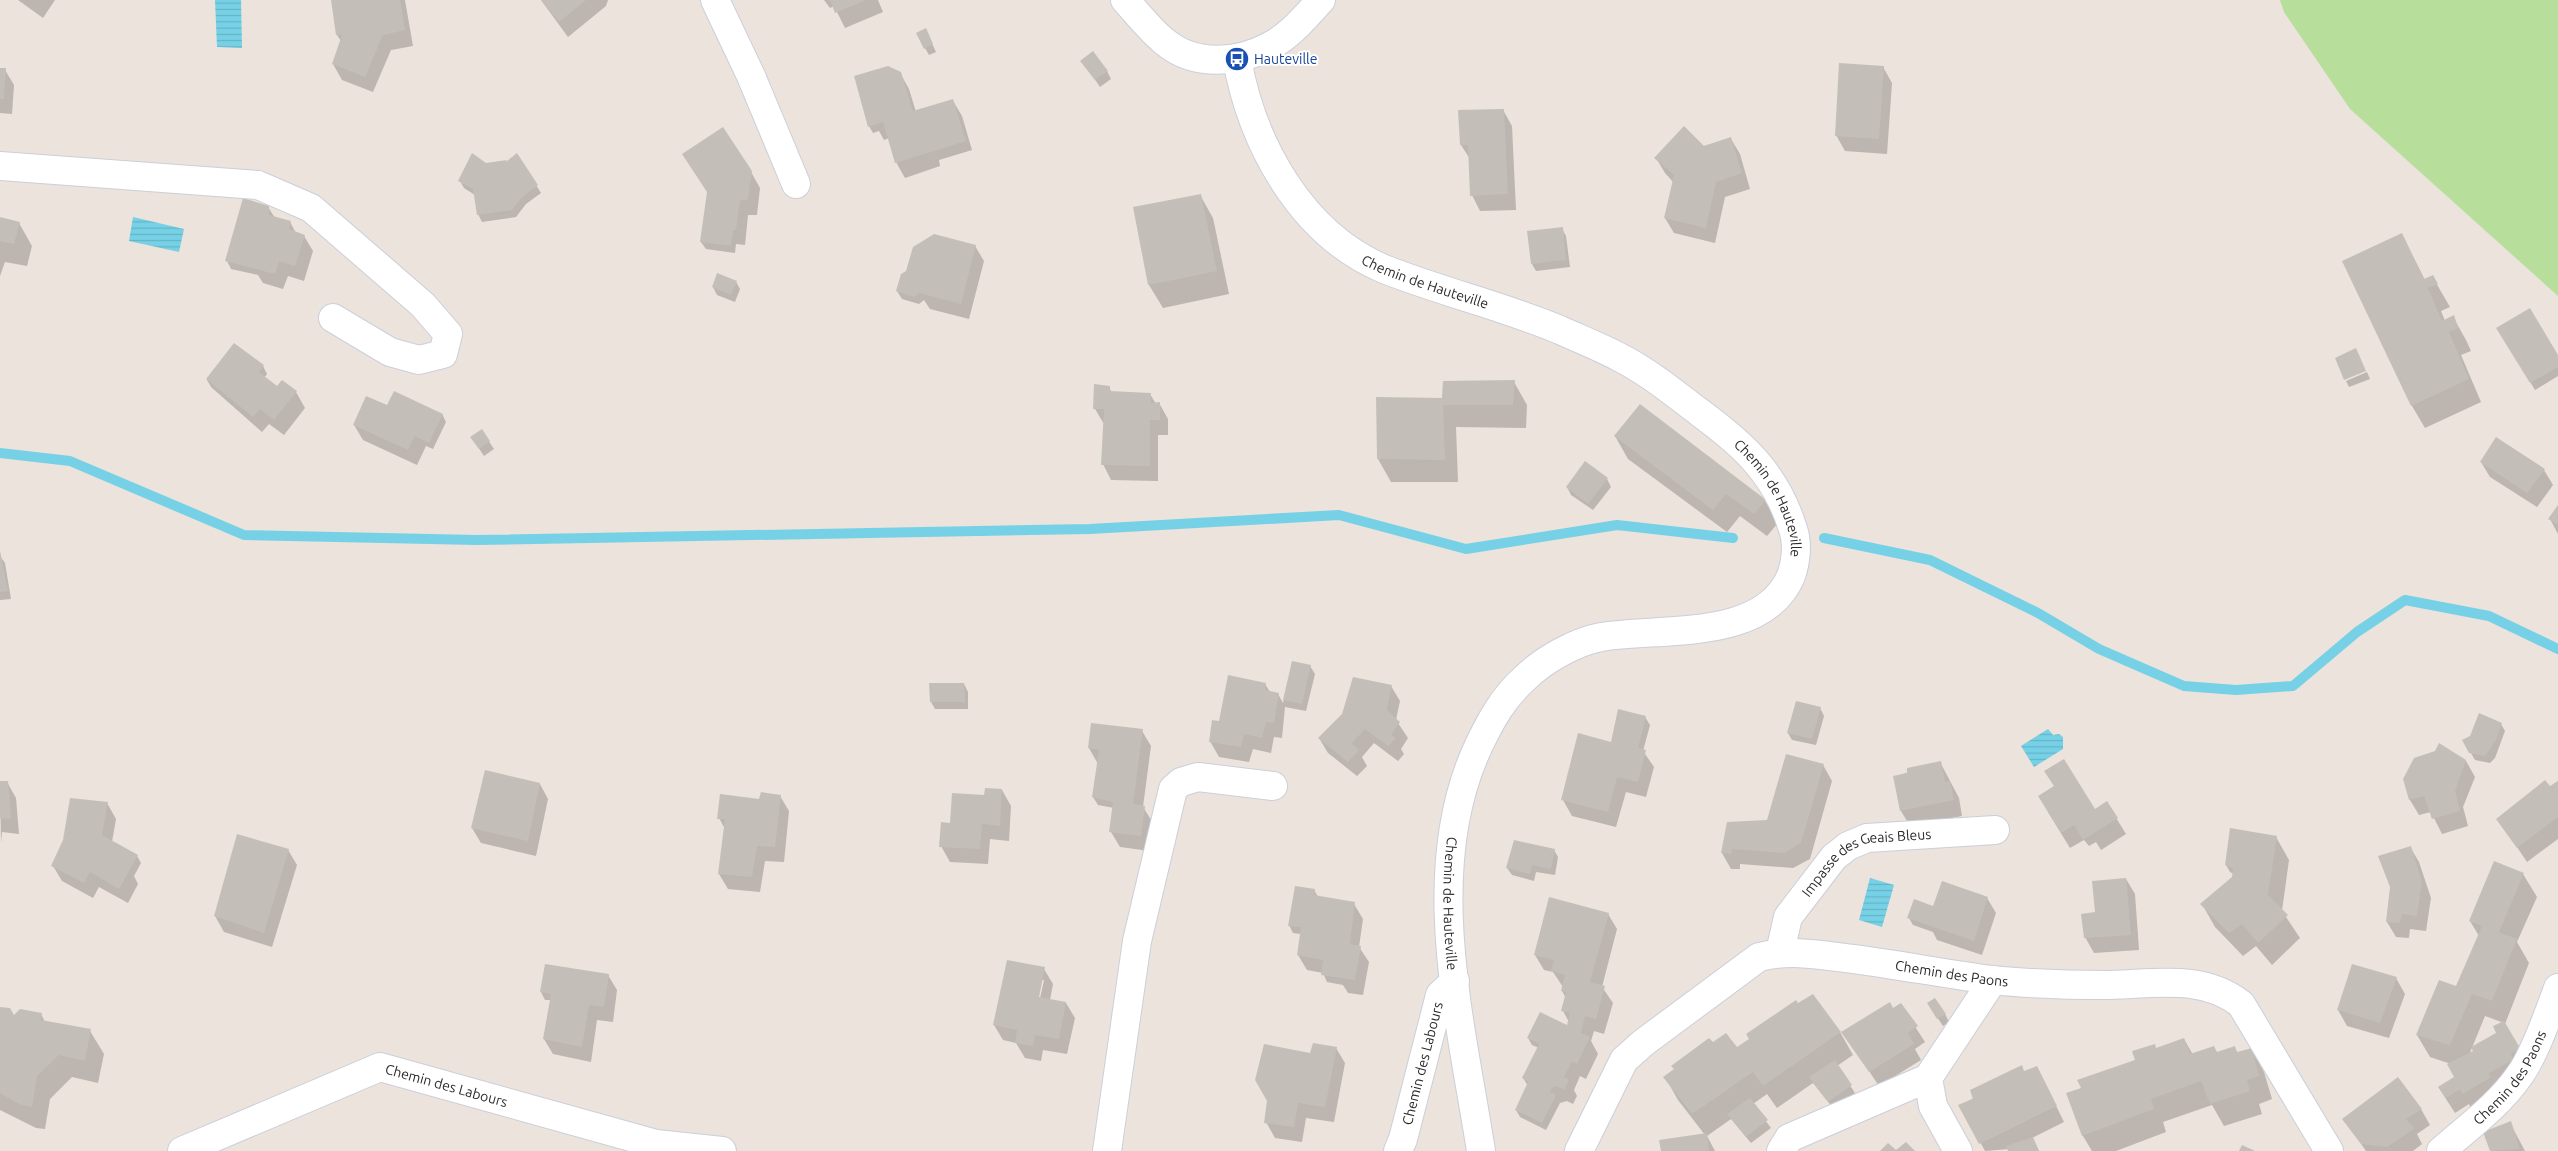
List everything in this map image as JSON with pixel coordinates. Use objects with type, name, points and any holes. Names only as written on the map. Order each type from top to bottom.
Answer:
[{"type":"street","points":[[714,0],[751,76],[796,184]]},
{"type":"street","points":[[1125,0],[1166,43],[1192,56],[1212,61],[1238,59],[1271,46],[1300,22],[1322,0]]},
{"type":"street","name":"Chemin de Hauteville","points":[[1238,59],[1242,87],[1257,134],[1287,186],[1312,218],[1348,249],[1382,268],[1557,329],[1622,358],[1737,440],[1772,482],[1795,533],[1795,565],[1784,592],[1763,610],[1739,622],[1597,638],[1561,653],[1525,677],[1496,710],[1467,771],[1453,829],[1447,891],[1455,981],[1481,1151]]},
{"type":"street","points":[[0,166],[258,185],[311,208],[423,305],[448,334],[443,354],[419,360],[390,352],[333,318]]},
{"type":"street","points":[[1107,1151],[1137,941],[1173,789],[1181,782],[1198,777],[1273,786]]},
{"type":"street","name":"Impasse des Geais Bleus","points":[[1780,952],[1788,917],[1834,856],[1848,846],[1867,838],[1995,830]]},
{"type":"street","name":"Chemin des Paons","points":[[1579,1151],[1624,1060],[1643,1043],[1759,957],[1780,952],[1840,957],[1992,980],[2104,985],[2191,983],[2211,987],[2226,993],[2241,1004],[2329,1151]]},
{"type":"street","points":[[1781,1151],[1789,1138],[1928,1078],[1992,980]]},
{"type":"street","name":"Chemin des Labours","points":[[1398,1151],[1403,1140],[1440,995],[1455,981]]},
{"type":"street","name":"Chemin des Paons","points":[[2441,1151],[2498,1099],[2519,1077],[2529,1060],[2558,988]]},
{"type":"street","name":"Chemin des Labours","points":[[182,1151],[380,1067],[656,1144],[722,1151]]},
{"type":"street","points":[[1928,1078],[1933,1106],[1958,1151]]},
{"type":"green space","points":[[2280,0],[2558,0],[2558,296],[2350,109],[2284,12]]},
{"type":"water","points":[[215,0],[241,0],[242,48],[217,47]]},
{"type":"water","points":[[133,217],[184,229],[179,252],[129,241]]},
{"type":"water","points":[[2048,729],[2053,735],[2059,734],[2063,737],[2063,749],[2034,767],[2021,746]]},
{"type":"water","points":[[1870,878],[1894,885],[1882,927],[1859,920]]},
{"type":"building","points":[[331,0],[400,0],[405,30],[383,35],[365,77],[332,64],[342,35],[336,35]]},
{"type":"building","points":[[541,0],[586,0],[559,22]]},
{"type":"building","points":[[830,0],[866,0],[835,13]]},
{"type":"building","points":[[926,28],[933,44],[924,49],[916,33]]},
{"type":"building","points":[[1093,51],[1108,71],[1095,80],[1080,61]]},
{"type":"building","points":[[1839,63],[1884,66],[1879,139],[1835,136]]},
{"type":"building","points":[[888,66],[901,72],[913,111],[953,99],[966,141],[895,163],[883,122],[868,127],[854,76]]},
{"type":"building","points":[[0,68],[6,68],[4,99],[0,99]]},
{"type":"building","points":[[1504,109],[1508,194],[1470,196],[1468,145],[1460,145],[1458,110]]},
{"type":"building","points":[[1684,126],[1704,146],[1731,137],[1742,173],[1716,182],[1706,228],[1664,218],[1674,175],[1654,158]]},
{"type":"building","points":[[723,127],[752,171],[748,200],[740,200],[736,230],[733,230],[731,246],[700,242],[707,192],[682,154]]},
{"type":"building","points":[[472,153],[486,163],[507,160],[506,162],[517,153],[538,185],[522,197],[512,210],[477,215],[473,189],[458,181]]},
{"type":"building","points":[[1201,194],[1217,271],[1148,285],[1133,207]]},
{"type":"building","points":[[243,198],[269,206],[269,215],[291,221],[289,229],[305,235],[295,266],[279,261],[275,274],[225,261]]},
{"type":"building","points":[[0,217],[20,222],[14,244],[0,241]]},
{"type":"building","points":[[1563,227],[1566,260],[1531,264],[1527,231]]},
{"type":"building","points":[[2402,233],[2424,279],[2433,275],[2438,284],[2428,288],[2442,321],[2454,315],[2458,328],[2449,332],[2469,379],[2411,406],[2342,261]]},
{"type":"building","points":[[934,234],[976,245],[961,304],[919,293],[914,297],[896,291],[901,274],[906,271],[913,247]]},
{"type":"building","points":[[717,273],[737,281],[731,295],[712,287]]},
{"type":"building","points":[[2530,308],[2558,355],[2558,367],[2530,383],[2496,328]]},
{"type":"building","points":[[234,343],[264,365],[259,372],[277,386],[282,380],[297,391],[274,420],[260,409],[253,417],[206,379]]},
{"type":"building","points":[[2356,348],[2366,371],[2344,380],[2335,358]]},
{"type":"building","points":[[1515,380],[1513,405],[1443,405],[1445,460],[1377,459],[1376,397],[1442,398],[1443,381]]},
{"type":"building","points":[[1094,384],[1110,386],[1110,391],[1151,393],[1151,403],[1160,402],[1160,420],[1150,420],[1150,466],[1101,465],[1104,409],[1093,409]]},
{"type":"building","points":[[394,391],[443,414],[429,443],[415,436],[408,450],[353,425],[366,396],[387,405]]},
{"type":"building","points":[[1640,404],[1766,500],[1754,514],[1726,494],[1713,510],[1614,436]]},
{"type":"building","points":[[482,429],[490,441],[479,449],[470,437]]},
{"type":"building","points":[[2496,437],[2545,469],[2527,493],[2480,462]]},
{"type":"building","points":[[1585,461],[1608,478],[1588,504],[1566,487]]},
{"type":"building","points":[[2558,505],[2558,525],[2548,519]]},
{"type":"building","points":[[0,551],[8,591],[0,592]]},
{"type":"building","points":[[1292,661],[1311,665],[1302,704],[1283,700]]},
{"type":"building","points":[[1228,675],[1266,683],[1265,690],[1279,693],[1274,723],[1266,722],[1262,738],[1244,734],[1241,747],[1209,742],[1212,720],[1219,721]]},
{"type":"building","points":[[1353,677],[1392,685],[1387,710],[1400,722],[1391,735],[1396,738],[1388,746],[1365,729],[1352,743],[1359,750],[1348,762],[1318,738],[1342,714]]},
{"type":"building","points":[[929,683],[964,683],[965,702],[930,702]]},
{"type":"building","points":[[1796,701],[1821,707],[1812,739],[1787,733]]},
{"type":"building","points":[[1618,709],[1646,716],[1638,748],[1646,750],[1638,782],[1617,777],[1608,812],[1561,800],[1578,733],[1611,742]]},
{"type":"building","points":[[2479,713],[2502,723],[2496,740],[2485,756],[2469,753],[2462,740],[2470,736]]},
{"type":"building","points":[[1091,723],[1143,729],[1133,804],[1145,806],[1141,836],[1109,832],[1113,802],[1092,797],[1099,750],[1088,748]]},
{"type":"building","points":[[2439,743],[2466,760],[2455,791],[2460,811],[2432,819],[2424,796],[2409,800],[2403,779],[2414,758],[2435,751]]},
{"type":"building","points":[[1786,754],[1824,764],[1801,843],[1784,853],[1732,849],[1731,854],[1721,853],[1727,822],[1767,820]]},
{"type":"building","points":[[2064,759],[2095,809],[2107,801],[2118,818],[2083,840],[2074,825],[2061,833],[2038,796],[2054,786],[2044,771]]},
{"type":"building","points":[[1941,761],[1945,782],[1950,781],[1954,800],[1900,811],[1893,776],[1907,773],[1907,768]]},
{"type":"building","points":[[485,770],[540,783],[528,841],[471,828]]},
{"type":"building","points":[[2545,780],[2550,786],[2558,781],[2558,817],[2517,848],[2496,819]]},
{"type":"building","points":[[0,781],[8,781],[11,819],[0,818]]},
{"type":"building","points":[[985,788],[1002,789],[1000,826],[982,824],[980,849],[939,847],[941,822],[950,823],[952,793],[984,795]]},
{"type":"building","points":[[761,792],[781,795],[775,847],[757,846],[752,877],[718,874],[725,819],[717,819],[720,794],[759,799]]},
{"type":"building","points":[[70,798],[108,802],[102,835],[138,855],[119,889],[90,872],[84,883],[51,866],[63,840]]},
{"type":"building","points":[[2230,828],[2277,836],[2268,895],[2288,915],[2258,943],[2242,924],[2229,933],[2200,904],[2232,877],[2233,868],[2225,865]]},
{"type":"building","points":[[237,834],[289,849],[264,933],[214,916]]},
{"type":"building","points":[[1514,840],[1555,849],[1551,869],[1532,865],[1530,874],[1506,868]]},
{"type":"building","points":[[2411,846],[2422,882],[2417,916],[2402,914],[2400,923],[2386,922],[2390,887],[2378,856]]},
{"type":"building","points":[[2494,861],[2524,873],[2499,932],[2517,939],[2492,1001],[2472,994],[2450,1045],[2416,1035],[2439,980],[2456,986],[2482,926],[2469,921]]},
{"type":"building","points":[[2126,878],[2131,935],[2084,938],[2081,914],[2095,912],[2092,881]]},
{"type":"building","points":[[1942,881],[1988,897],[1974,941],[1907,918],[1914,899],[1933,906]]},
{"type":"building","points":[[1295,886],[1315,889],[1314,895],[1355,902],[1350,944],[1361,946],[1355,980],[1321,975],[1323,960],[1297,955],[1301,927],[1288,926]]},
{"type":"building","points":[[1549,897],[1609,913],[1590,982],[1605,986],[1596,1019],[1585,1016],[1581,1033],[1590,1037],[1577,1064],[1572,1061],[1564,1077],[1569,1080],[1564,1090],[1557,1086],[1552,1088],[1550,1092],[1556,1095],[1542,1123],[1515,1110],[1528,1082],[1522,1078],[1539,1044],[1527,1038],[1540,1012],[1567,1025],[1570,1013],[1561,1011],[1566,992],[1561,991],[1565,975],[1551,971],[1554,960],[1534,955]]},
{"type":"building","points":[[1007,960],[1045,967],[1039,997],[1066,1002],[1059,1039],[1035,1035],[1033,1046],[1015,1043],[1017,1030],[993,1025]]},
{"type":"building","points":[[545,964],[609,974],[604,1007],[589,1005],[582,1047],[543,1039],[551,994],[540,992]]},
{"type":"building","points":[[2352,964],[2397,977],[2380,1023],[2337,1010]]},
{"type":"building","points":[[1813,994],[1841,1032],[1763,1086],[1753,1072],[1692,1114],[1663,1077],[1674,1069],[1671,1066],[1709,1038],[1713,1042],[1726,1033],[1737,1047],[1749,1039],[1746,1034],[1796,1000],[1798,1003]]},
{"type":"building","points":[[1935,998],[1946,1014],[1937,1019],[1927,1003]]},
{"type":"building","points":[[1890,1002],[1893,1008],[1901,1003],[1918,1026],[1908,1033],[1914,1044],[1869,1072],[1841,1032]]},
{"type":"building","points":[[0,1007],[10,1008],[14,1015],[20,1009],[42,1013],[41,1020],[91,1029],[85,1061],[59,1055],[37,1076],[32,1107],[21,1105],[0,1093]]},
{"type":"building","points":[[2504,1021],[2520,1048],[2511,1054],[2513,1060],[2489,1073],[2490,1078],[2462,1094],[2460,1089],[2446,1098],[2438,1087],[2454,1077],[2447,1064],[2473,1051],[2471,1047],[2496,1033],[2493,1026]]},
{"type":"building","points":[[2184,1038],[2190,1054],[2214,1046],[2217,1052],[2235,1046],[2237,1052],[2252,1048],[2259,1076],[2247,1080],[2250,1091],[2210,1104],[2201,1081],[2151,1099],[2154,1109],[2082,1136],[2066,1093],[2081,1088],[2077,1080],[2135,1060],[2132,1051],[2155,1044],[2156,1048]]},
{"type":"building","points":[[1313,1043],[1337,1047],[1325,1107],[1298,1103],[1294,1127],[1264,1123],[1267,1101],[1255,1080],[1264,1044],[1310,1053]]},
{"type":"building","points":[[1835,1060],[1852,1085],[1828,1102],[1809,1077]]},
{"type":"building","points":[[2022,1065],[2024,1071],[2037,1066],[2057,1106],[1979,1144],[1958,1105],[1973,1099],[1970,1090]]},
{"type":"building","points":[[2398,1077],[2422,1109],[2406,1119],[2415,1128],[2387,1147],[2361,1144],[2342,1119]]},
{"type":"building","points":[[1750,1098],[1768,1120],[1746,1137],[1727,1114]]},
{"type":"building","points":[[2511,1121],[2520,1149],[2490,1151],[2483,1132]]},
{"type":"building","points":[[1707,1133],[1709,1151],[1661,1151],[1659,1140]]},
{"type":"building","points":[[2033,1137],[2039,1151],[2008,1151],[2006,1146]]},
{"type":"building","points":[[1906,1142],[1915,1151],[1880,1151],[1888,1143],[1896,1150]]},
{"type":"building","points":[[2242,1145],[2255,1151],[2239,1151]]},
{"type":"waterway","points":[[0,453],[70,461],[244,535],[477,540],[1090,529],[1339,515],[1466,549],[1617,525],[1733,538]]},
{"type":"waterway","points":[[1824,538],[1930,560],[2038,613],[2099,649],[2184,686],[2236,690],[2293,686],[2357,632],[2405,600],[2489,616],[2558,649]]},
{"type":"place","name":"Hauteville","points":[[1237,59]]}]
